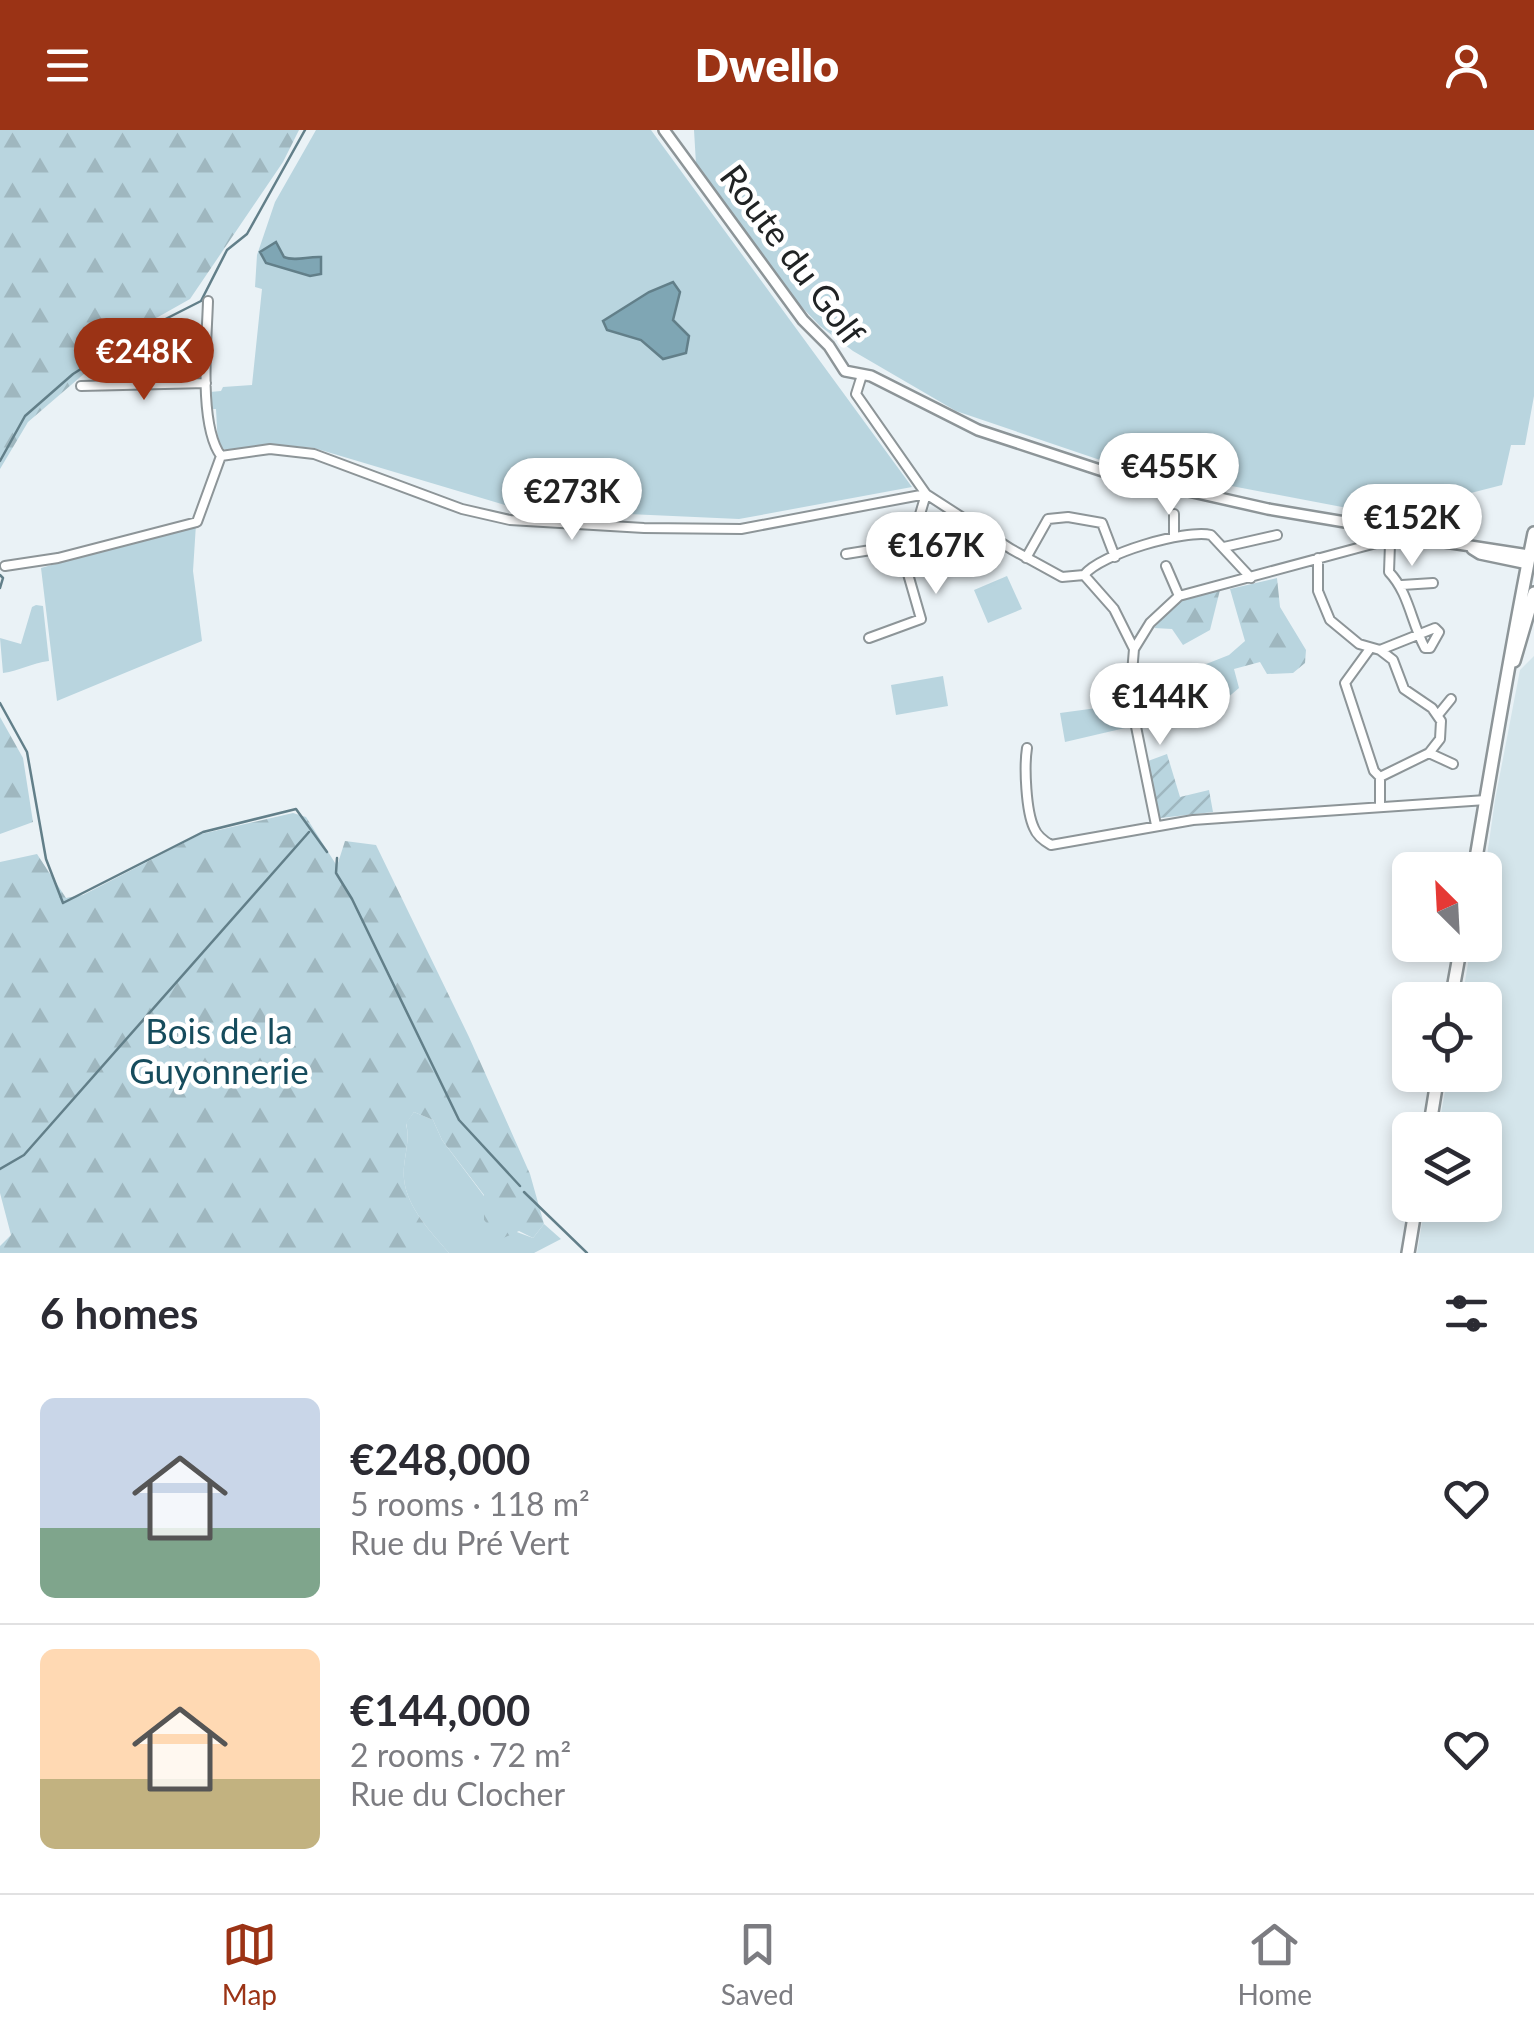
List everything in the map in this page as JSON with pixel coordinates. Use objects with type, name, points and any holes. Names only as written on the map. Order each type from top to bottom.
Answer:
[{"type":"main road","points":[[1477,852],[1512,637],[1534,533]]},
{"type":"main road","points":[[1508,674],[1534,593]]},
{"type":"main road","points":[[1408,1253],[1413,1222]]},
{"type":"street","name":"Route du Golf","points":[[664,130],[845,371],[862,375],[978,430],[1108,473],[1300,515],[1352,524],[1386,524],[1424,539],[1469,547],[1480,554],[1529,559]]},
{"type":"street","points":[[208,301],[206,382],[214,444],[221,456]]},
{"type":"street","points":[[862,375],[856,394],[926,494],[1062,578],[1084,576],[1089,569],[1115,557],[1174,536],[1206,533],[1251,578]]},
{"type":"street","points":[[80,386],[206,382]]},
{"type":"street","points":[[221,456],[270,449],[314,454],[462,509],[510,520],[625,527],[741,530],[926,494]]},
{"type":"street","points":[[5,566],[58,558],[197,522],[221,456]]},
{"type":"street","points":[[869,638],[921,619],[908,574],[908,555],[926,494]]},
{"type":"street","points":[[1174,514],[1174,536]]},
{"type":"street","points":[[1026,558],[1048,520],[1068,517],[1102,523],[1115,557]]},
{"type":"street","points":[[1380,542],[1386,524]]},
{"type":"street","points":[[1224,547],[1276,536]]},
{"type":"street","points":[[1156,825],[1130,697],[1134,649],[1150,623],[1178,596],[1251,578],[1318,558],[1380,542],[1390,544],[1389,572],[1402,586],[1418,636],[1380,650],[1369,650],[1340,630],[1326,614],[1318,591],[1318,558]]},
{"type":"street","points":[[846,554],[878,549],[908,555]]},
{"type":"street","points":[[1166,566],[1178,596]]},
{"type":"street","points":[[1084,576],[1114,609],[1134,649]]},
{"type":"street","points":[[1402,586],[1433,583]]},
{"type":"street","points":[[1369,650],[1345,683],[1374,770],[1380,776],[1380,806]]},
{"type":"street","points":[[1380,650],[1393,660],[1404,689],[1438,716],[1442,730],[1429,753],[1380,776]]},
{"type":"street","points":[[1438,716],[1451,699]]},
{"type":"street","points":[[1028,748],[1025,763],[1033,828],[1051,845],[1156,825],[1238,815],[1486,800]]},
{"type":"street","points":[[1429,753],[1453,764]]},
{"type":"shaded area","points":[[276,242],[284,257],[321,257],[321,274],[310,276],[266,263],[260,252]]},
{"type":"shaded area","points":[[673,282],[680,292],[673,320],[689,336],[686,353],[663,359],[641,340],[607,330],[603,321]]},
{"type":"shaded area","points":[[1534,656],[1534,1253],[1417,1253],[1422,1222],[1502,1222],[1502,1112],[1441,1112],[1445,1092],[1502,1092],[1502,982],[1465,982],[1468,962],[1502,962],[1502,852],[1488,852],[1520,670]]},
{"type":"green space","points":[[0,130],[299,130],[283,162],[190,299],[135,330],[28,422],[0,469]]},
{"type":"green space","points":[[316,130],[651,130],[912,487],[739,519],[518,509],[314,448],[268,444],[227,450],[218,447],[216,409],[212,409],[210,392],[252,385],[262,289],[255,287],[257,255],[275,202]]},
{"type":"green space","points":[[694,130],[1534,130],[1534,396],[1525,445],[1511,445],[1502,485],[1463,495],[1431,497],[1426,523],[1106,462],[956,411],[853,351],[796,301],[696,164]]},
{"type":"green space","points":[[196,524],[193,571],[202,641],[57,701],[41,568]]},
{"type":"green space","points":[[1007,576],[1022,609],[988,623],[974,590]]},
{"type":"green space","points":[[1277,578],[1280,607],[1306,650],[1305,663],[1293,673],[1267,674],[1260,662],[1234,669],[1239,688],[1220,704],[1191,670],[1229,655],[1245,641],[1230,589]]},
{"type":"green space","points":[[1220,590],[1210,630],[1183,645],[1172,629],[1154,628],[1178,601]]},
{"type":"green space","points":[[43,606],[49,661],[3,673],[0,638],[21,644],[32,607]]},
{"type":"green space","points":[[943,676],[948,706],[896,715],[891,685]]},
{"type":"green space","points":[[1119,705],[1125,728],[1065,742],[1060,713]]},
{"type":"green space","points":[[0,717],[23,758],[33,822],[0,834]]},
{"type":"green space","points":[[1167,754],[1180,797],[1209,790],[1213,812],[1160,818],[1148,761]]},
{"type":"green space","name":"Bois de la Guyonnerie","points":[[293,813],[306,817],[337,866],[345,841],[376,845],[530,1174],[544,1224],[533,1238],[519,1231],[501,1239],[484,1220],[484,1195],[442,1140],[433,1120],[414,1112],[406,1124],[406,1190],[421,1219],[449,1253],[0,1253],[0,1246],[11,1235],[0,1193],[0,862],[37,854],[66,898],[83,895],[201,834]]},
{"type":"green space","points":[[414,1112],[433,1120],[442,1140],[484,1196],[484,1220],[533,1238],[544,1224],[561,1239],[534,1253],[449,1253],[421,1219],[406,1190],[406,1123]]},
{"type":"waterway","points":[[0,461],[25,416],[73,374],[136,334],[201,301],[227,250],[247,234],[305,130]]},
{"type":"waterway","points":[[0,575],[0,588]]},
{"type":"waterway","points":[[0,703],[27,752],[46,859],[63,903],[203,832],[296,809],[327,852]]},
{"type":"waterway","points":[[0,1169],[24,1155],[309,832]]},
{"type":"waterway","points":[[337,858],[336,873],[459,1120],[520,1186]]},
{"type":"waterway","points":[[524,1192],[587,1253]]}]
